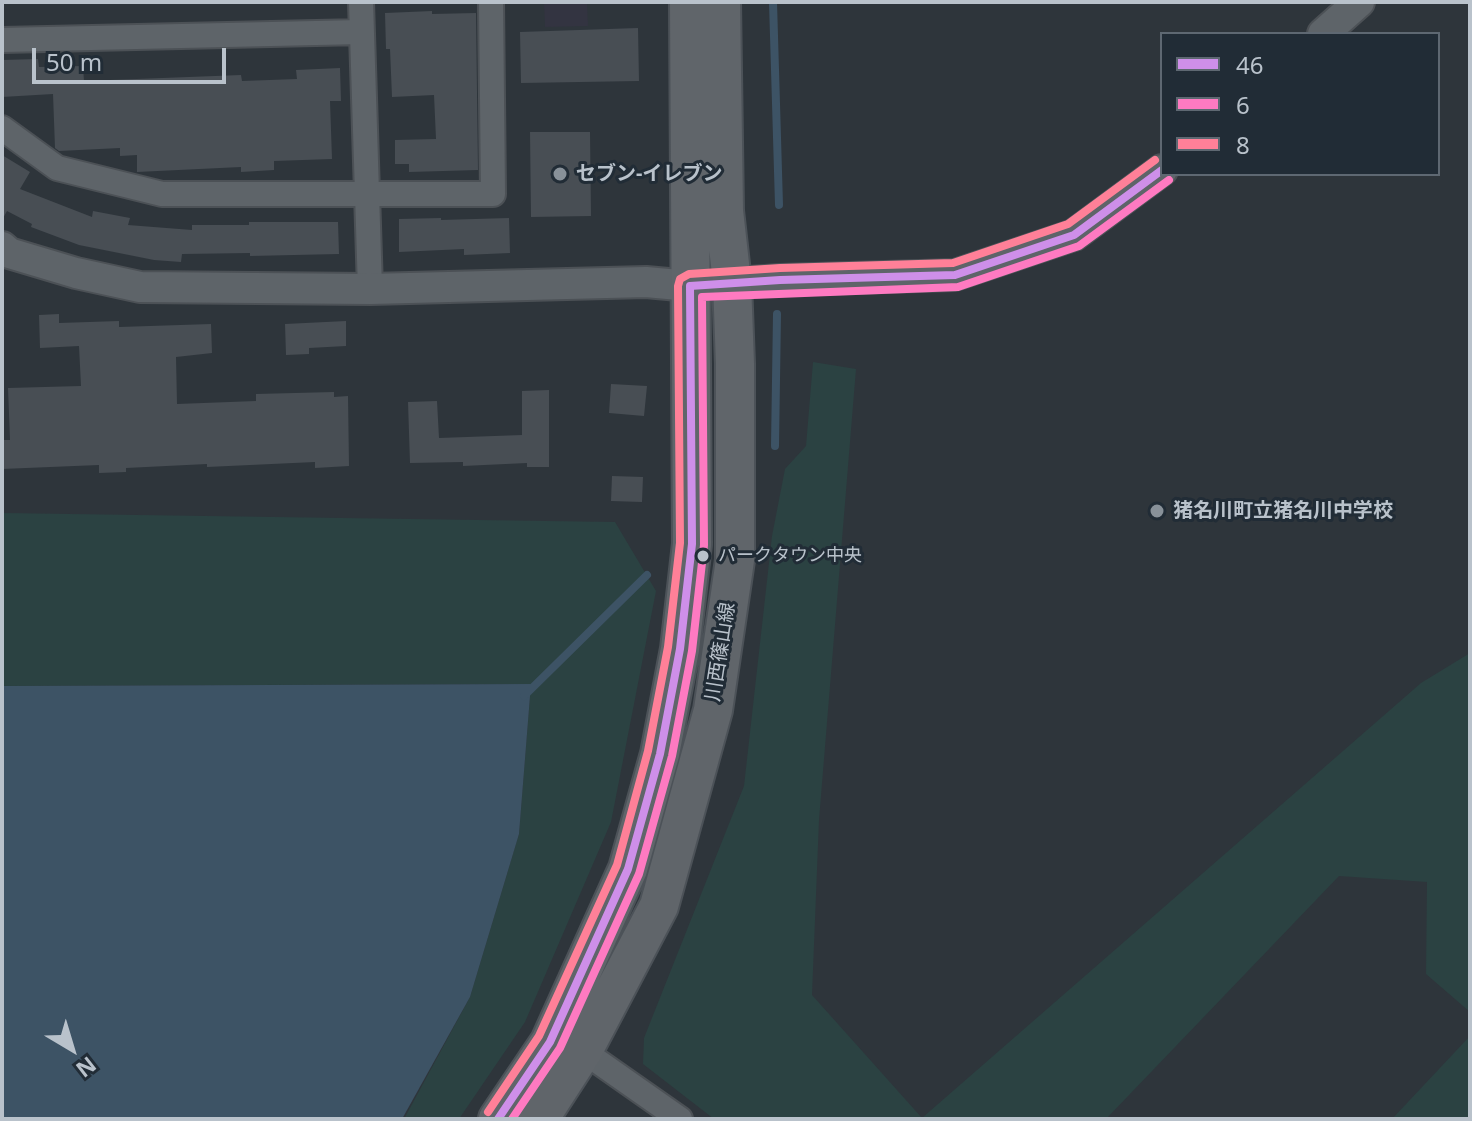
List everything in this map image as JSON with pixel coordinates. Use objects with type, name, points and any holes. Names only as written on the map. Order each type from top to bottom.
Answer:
[{"type":"main road","name":"川西篠山線","points":[[498,1119],[550,1042],[621,884],[660,754],[680,649],[692,544],[689,2]]},
{"type":"main road","name":"川西篠山線","points":[[539,1119],[583,1051],[659,906],[713,710],[735,560],[735,364],[732,282],[724,211],[721,2]]},
{"type":"street","points":[[361,2],[370,289]]},
{"type":"street","points":[[2,128],[57,168],[162,194],[493,194],[491,2]]},
{"type":"street","points":[[1325,32],[1359,2]]},
{"type":"street","points":[[2,40],[361,32]]},
{"type":"street","points":[[2,247],[9,253],[76,273],[140,287],[370,289],[646,282],[690,286],[955,275],[1074,235],[1160,171]]},
{"type":"street","points":[[583,1051],[680,1119]]},
{"type":"shaded area","points":[[544,2],[587,2],[588,26],[545,27]]},
{"type":"shaded area","points":[[531,684],[519,834],[470,997],[402,1119],[2,1119],[2,686]]},
{"type":"green space","points":[[813,362],[856,369],[819,820],[812,995],[922,1118],[1421,683],[1470,653],[1470,1012],[1426,974],[1427,882],[1339,876],[1106,1119],[714,1119],[643,1064],[644,1038],[744,786],[772,536],[785,469],[806,446]]},
{"type":"green space","points":[[2,513],[615,522],[656,591],[611,822],[525,1022],[459,1119],[404,1119],[470,997],[519,834],[531,684],[2,686]]},
{"type":"green space","points":[[1470,1036],[1470,1119],[1392,1119]]},
{"type":"building","points":[[432,11],[432,14],[476,13],[478,170],[409,172],[409,164],[395,164],[395,140],[436,139],[434,95],[392,97],[385,13]]},
{"type":"building","points":[[638,28],[639,81],[521,83],[520,32]]},
{"type":"building","points":[[38,59],[39,67],[83,66],[84,81],[241,75],[242,81],[297,79],[296,70],[340,68],[341,101],[330,101],[332,159],[274,161],[274,170],[241,172],[241,167],[137,172],[137,155],[120,156],[120,148],[59,151],[55,148],[53,94],[2,97],[2,60]]},
{"type":"building","name":"セブン-イレブン","points":[[530,132],[590,132],[591,216],[531,217]]},
{"type":"building","points":[[2,155],[30,172],[20,189],[92,217],[93,211],[130,218],[128,225],[192,230],[192,225],[338,222],[339,254],[182,254],[181,262],[154,260],[79,245],[31,227],[32,224],[7,211],[2,220]]},
{"type":"building","points":[[509,218],[510,253],[464,255],[464,249],[399,252],[399,219]]},
{"type":"building","points":[[59,314],[59,323],[119,321],[119,327],[211,324],[212,353],[176,357],[177,404],[256,401],[256,394],[334,392],[334,397],[348,396],[349,466],[315,468],[315,462],[207,467],[207,464],[126,468],[126,472],[99,473],[99,465],[2,469],[2,440],[10,440],[8,388],[81,386],[79,346],[40,348],[39,315]]},
{"type":"building","points":[[346,321],[346,346],[309,348],[309,354],[286,355],[285,324]]},
{"type":"building","points":[[611,384],[647,386],[644,416],[609,413]]},
{"type":"building","points":[[549,390],[549,467],[527,467],[527,463],[463,466],[463,462],[410,463],[408,402],[437,401],[439,438],[522,435],[522,391]]},
{"type":"building","points":[[612,476],[643,477],[642,502],[611,501]]},
{"type":"waterway","points":[[773,2],[779,205]]},
{"type":"waterway","points":[[775,446],[777,314]]},
{"type":"waterway","points":[[524,696],[647,575]]},
{"type":"transit line","name":"8","points":[[488,1112],[539,1036],[617,865],[648,751],[668,647],[680,543],[680,279],[689,274],[780,268],[953,263],[1068,224],[1155,160]]},
{"type":"transit line","name":"46","points":[[498,1119],[550,1042],[628,869],[660,754],[680,649],[692,544],[690,286],[955,275],[1074,235],[1160,171]]},
{"type":"transit line","name":"6","points":[[512,1119],[560,1048],[639,874],[672,756],[692,651],[704,545],[702,297],[958,287],[1079,246],[1169,180]]},
{"type":"place","name":"セブン-イレブン","points":[[560,174]]},
{"type":"place","name":"猪名川町立猪名川中学校","points":[[1157,511]]},
{"type":"place","name":"パークタウン中央","points":[[703,556]]}]
